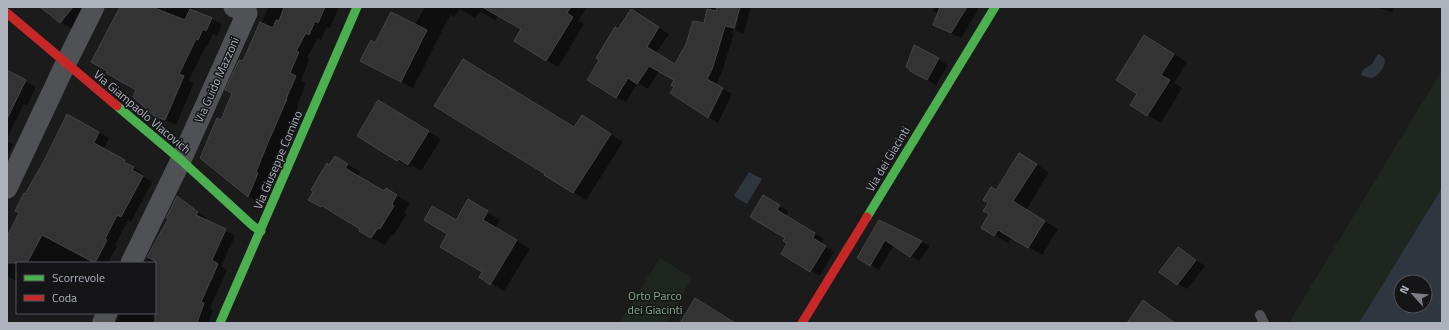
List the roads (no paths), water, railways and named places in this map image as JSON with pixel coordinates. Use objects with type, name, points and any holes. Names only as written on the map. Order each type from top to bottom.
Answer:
[{"type":"street","points":[[7,188],[94,7]]},
{"type":"street","name":"Via Guido Mazzoni","points":[[180,160],[247,13],[234,7]]},
{"type":"street","name":"Via Giuseppe Comino","points":[[220,323],[357,7]]},
{"type":"street","name":"Via dei Giacinti","points":[[802,323],[994,7]]},
{"type":"street","name":"Via Giampaolo Vlacovich","points":[[7,12],[180,160],[253,226],[261,231]]},
{"type":"street","points":[[131,262],[180,160]]},
{"type":"park label","name":"Orto Parco dei Giacinti","points":[[655,303]]}]
